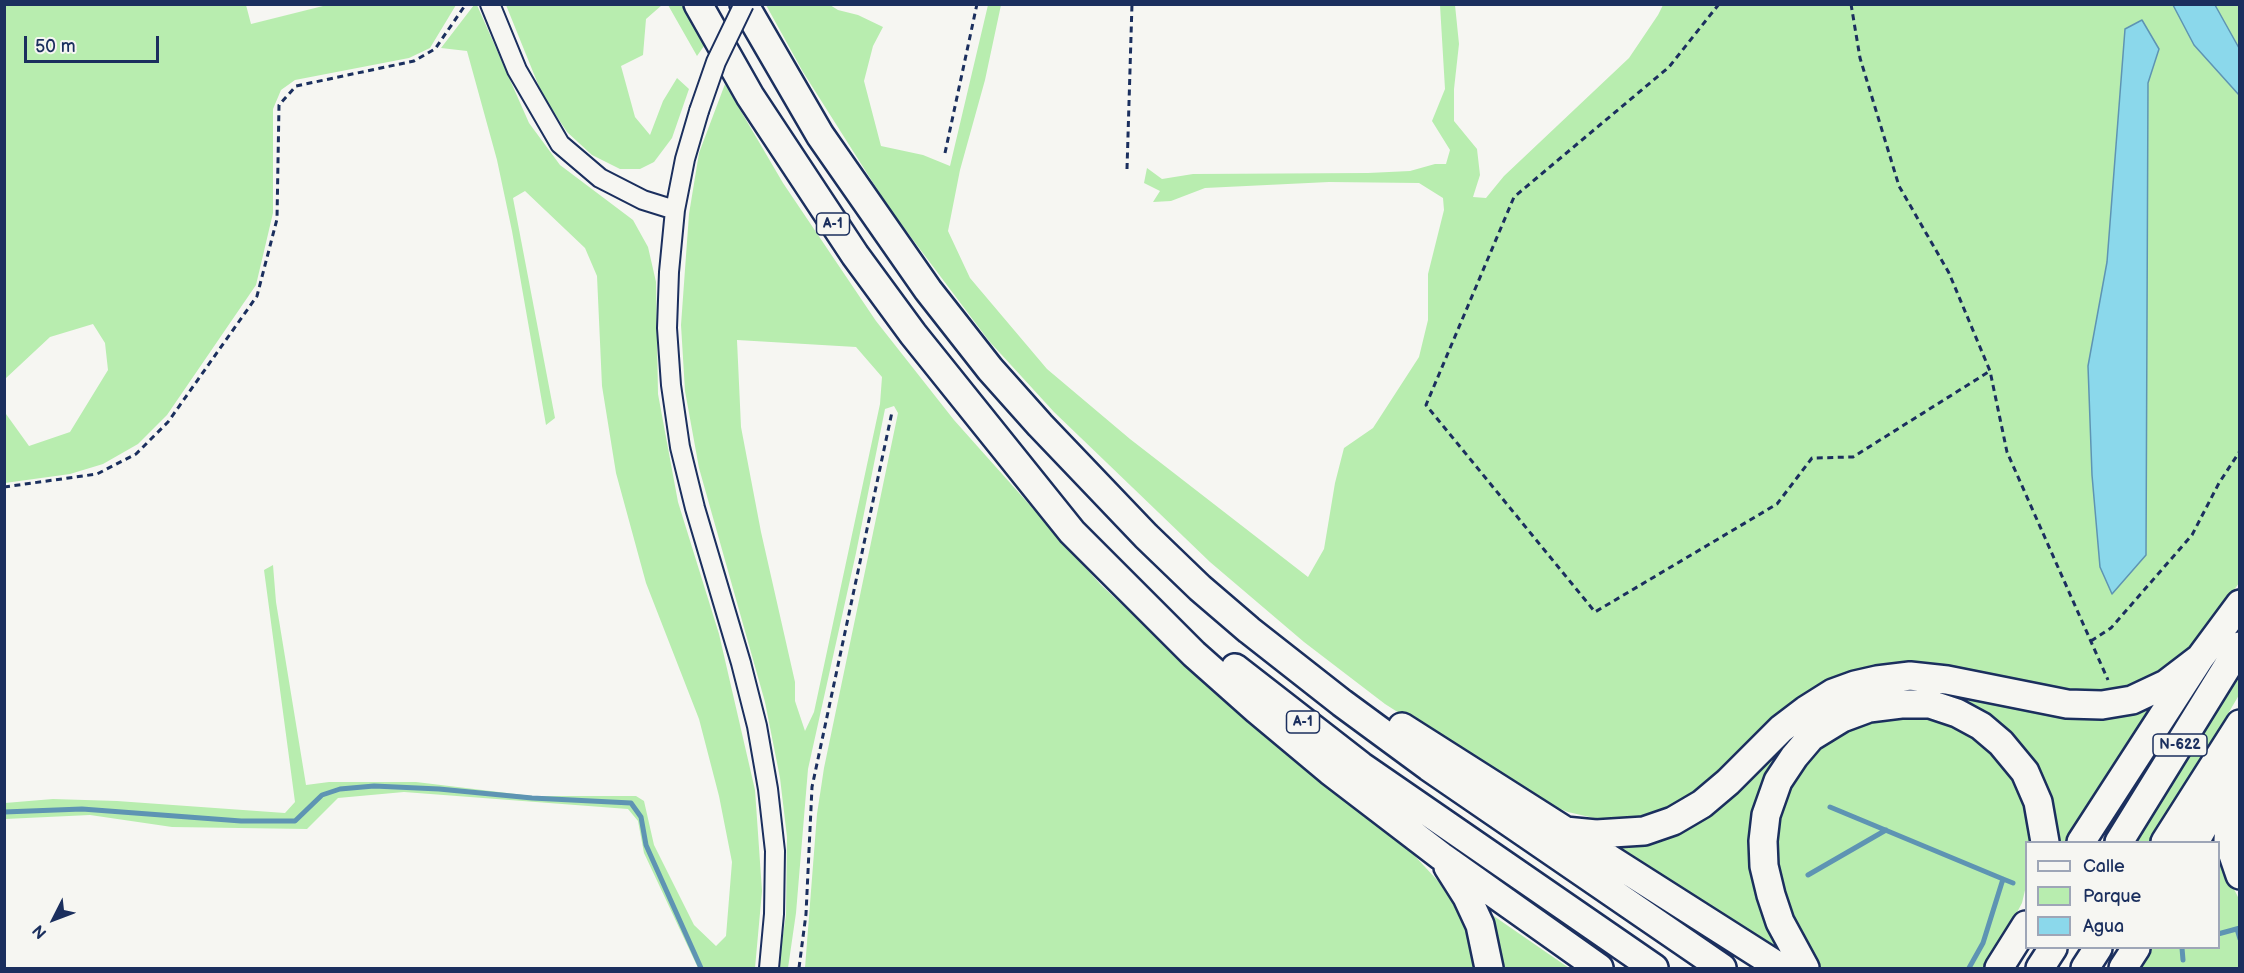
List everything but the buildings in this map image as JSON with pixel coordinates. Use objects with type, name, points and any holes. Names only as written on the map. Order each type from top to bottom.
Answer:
[{"type":"highway","name":"A-1","points":[[698,4],[750,96],[855,255],[913,334],[990,428],[1130,574],[1243,675],[1361,766],[1654,969]]},
{"type":"highway","name":"A-1","points":[[744,4],[820,135],[928,290],[990,369],[1086,476],[1138,528],[1200,588],[1249,630],[1429,767],[1722,969]]},
{"type":"highway","points":[[990,428],[1071,532],[1194,654],[1257,710],[1330,771],[1441,856],[1599,969]]},
{"type":"highway","points":[[2081,841],[2199,658],[2240,604]]},
{"type":"highway","points":[[1249,630],[1781,969]]},
{"type":"highway","name":"N-622","points":[[2120,841],[2240,646]]},
{"type":"highway","points":[[1564,831],[1596,834],[1644,831],[1673,821],[1702,804],[1728,782],[1781,729],[1806,710],[1833,693],[1855,685],[1877,680],[1919,677],[1947,680],[2067,704],[2102,705],[2132,700],[2166,684],[2199,658]]},
{"type":"highway","points":[[1805,969],[1780,922],[1771,895],[1764,866],[1763,841],[1766,815],[1778,781],[1794,757],[1812,737],[1842,718],[1869,708],[1901,704],[1930,704],[1957,713],[1981,726],[2001,743],[2025,772],[2038,802],[2045,841]]},
{"type":"highway","name":"N-622","points":[[2166,841],[2240,724]]},
{"type":"highway","points":[[2197,841],[2240,762]]},
{"type":"highway","points":[[2240,762],[2231,793],[2228,840],[2240,874]]},
{"type":"highway","points":[[1441,856],[1467,897],[1480,925],[1489,969]]},
{"type":"highway","points":[[1999,969],[2025,927]]},
{"type":"highway","points":[[2040,969],[2052,949]]},
{"type":"highway","points":[[2085,969],[2097,949]]},
{"type":"highway","points":[[2123,969],[2135,949]]},
{"type":"street","points":[[490,4],[517,70],[560,144],[600,178],[643,200],[675,210]]},
{"type":"street","points":[[744,4],[716,62],[685,159],[675,210],[667,328],[671,385],[682,457],[741,663],[757,726],[768,789],[775,851],[774,914],[769,969]]},
{"type":"path","points":[[4,488],[97,474],[135,454],[168,422],[257,296],[277,219],[279,105],[296,86],[414,61],[435,49],[466,4]]},
{"type":"path","points":[[945,153],[977,4]]},
{"type":"path","points":[[1127,169],[1132,4]]},
{"type":"path","points":[[1719,4],[1669,67],[1514,197],[1426,405],[1595,612],[1777,504],[1812,458],[1853,458],[1990,371]]},
{"type":"path","points":[[1851,4],[1860,58],[1899,186],[1949,273],[1990,371],[2007,452],[2108,680]]},
{"type":"path","points":[[799,969],[806,914],[812,787],[892,412]]},
{"type":"path","points":[[2091,641],[2111,628],[2192,535],[2219,483],[2240,451]]},
{"type":"green space","points":[[4,5],[246,5],[251,24],[327,5],[456,5],[430,48],[409,58],[295,80],[281,90],[273,109],[273,213],[256,285],[167,415],[138,444],[103,464],[70,474],[5,483]],"holes":[[[93,324],[105,343],[108,370],[70,432],[29,446],[6,414],[5,379],[50,337]]]},
{"type":"green space","points":[[474,5],[477,5],[529,123],[560,165],[633,220],[648,247],[656,282],[658,394],[678,502],[719,634],[755,790],[762,891],[755,968],[698,968],[644,853],[638,821],[628,809],[404,792],[338,798],[307,829],[172,827],[90,815],[5,819],[5,803],[53,799],[117,801],[285,813],[295,802],[264,570],[273,565],[276,602],[306,785],[329,782],[416,782],[532,796],[636,796],[644,801],[654,845],[694,925],[716,946],[726,936],[732,862],[719,796],[699,719],[646,583],[616,473],[602,386],[597,276],[585,248],[525,191],[513,198],[555,418],[546,425],[512,231],[497,160],[467,51],[441,48]]},
{"type":"green space","points":[[506,5],[662,5],[646,19],[643,55],[621,66],[635,117],[650,135],[663,101],[677,78],[689,89],[672,138],[654,162],[640,169],[620,169],[592,155],[567,132],[542,94]]},
{"type":"green space","points":[[668,5],[682,5],[704,46],[697,56]]},
{"type":"green space","points":[[766,5],[830,5],[883,27],[873,46],[864,81],[881,146],[923,155],[950,166],[988,5],[1001,5],[985,80],[960,170],[948,231],[970,278],[1047,369],[1130,439],[1308,577],[1324,549],[1335,483],[1344,448],[1373,428],[1419,357],[1428,320],[1428,274],[1444,210],[1443,198],[1419,183],[1329,182],[1205,188],[1171,201],[1153,202],[1160,191],[1144,183],[1147,168],[1162,179],[1193,174],[1410,171],[1435,164],[1446,164],[1450,150],[1432,121],[1445,89],[1440,5],[1455,5],[1459,44],[1454,89],[1454,121],[1477,149],[1480,175],[1473,197],[1486,198],[1504,176],[1629,58],[1663,5],[2239,5],[2239,583],[2201,637],[2179,660],[2146,679],[2108,691],[2078,693],[1920,663],[1871,667],[1834,680],[1686,799],[1652,815],[1611,822],[1568,812],[1531,797],[1385,704],[1304,642],[1210,562],[1054,412],[989,341],[889,208],[803,72]]},
{"type":"green space","points":[[725,84],[783,183],[876,321],[954,420],[1101,585],[1203,680],[1302,766],[1382,827],[1413,854],[1438,881],[1461,913],[1472,942],[1476,968],[805,968],[817,814],[824,768],[898,413],[894,406],[885,409],[808,769],[796,913],[788,968],[778,968],[786,915],[787,837],[780,778],[765,702],[699,468],[685,391],[681,325],[689,214],[699,153]],"holes":[[[737,340],[856,347],[882,377],[880,404],[814,712],[805,731],[795,701],[795,682],[761,532],[741,427]]]},
{"type":"green space","points":[[2239,672],[2239,695],[2205,753],[2151,841],[2137,841]]},
{"type":"green space","points":[[1897,683],[2155,704],[2066,841],[2060,841],[2047,792],[1946,698],[1796,739],[1761,901],[1783,957],[1612,844],[1651,834],[1801,722]]},
{"type":"green space","points":[[1900,715],[1931,718],[1967,728],[2020,780],[2035,841],[2025,841],[2025,890],[2022,903],[1984,968],[1821,968],[1798,934],[1785,896],[1777,858],[1779,816],[1794,779],[1813,750],[1837,734],[1873,719]]},
{"type":"green space","points":[[2220,846],[2239,899],[2239,968],[2137,968],[2148,949],[2220,949]]},
{"type":"green space","points":[[1485,910],[1569,968],[1500,968]]},
{"type":"water","points":[[2173,5],[2215,5],[2239,48],[2239,95],[2194,45]]},
{"type":"water","points":[[2142,20],[2159,49],[2148,83],[2146,555],[2112,594],[2100,567],[2092,475],[2088,366],[2107,262],[2125,29]]},
{"type":"waterway","points":[[4,812],[82,809],[241,821],[295,821],[322,795],[340,789],[374,786],[631,803],[641,817],[646,845],[701,968]]},
{"type":"waterway","points":[[1830,807],[2003,879]]},
{"type":"waterway","points":[[1808,875],[1886,830]]},
{"type":"waterway","points":[[1969,968],[1983,943],[2003,879],[2013,883]]},
{"type":"waterway","points":[[2220,933],[2240,928]]},
{"type":"waterway","points":[[2237,929],[2240,939]]},
{"type":"waterway","points":[[2182,949],[2183,960]]}]
